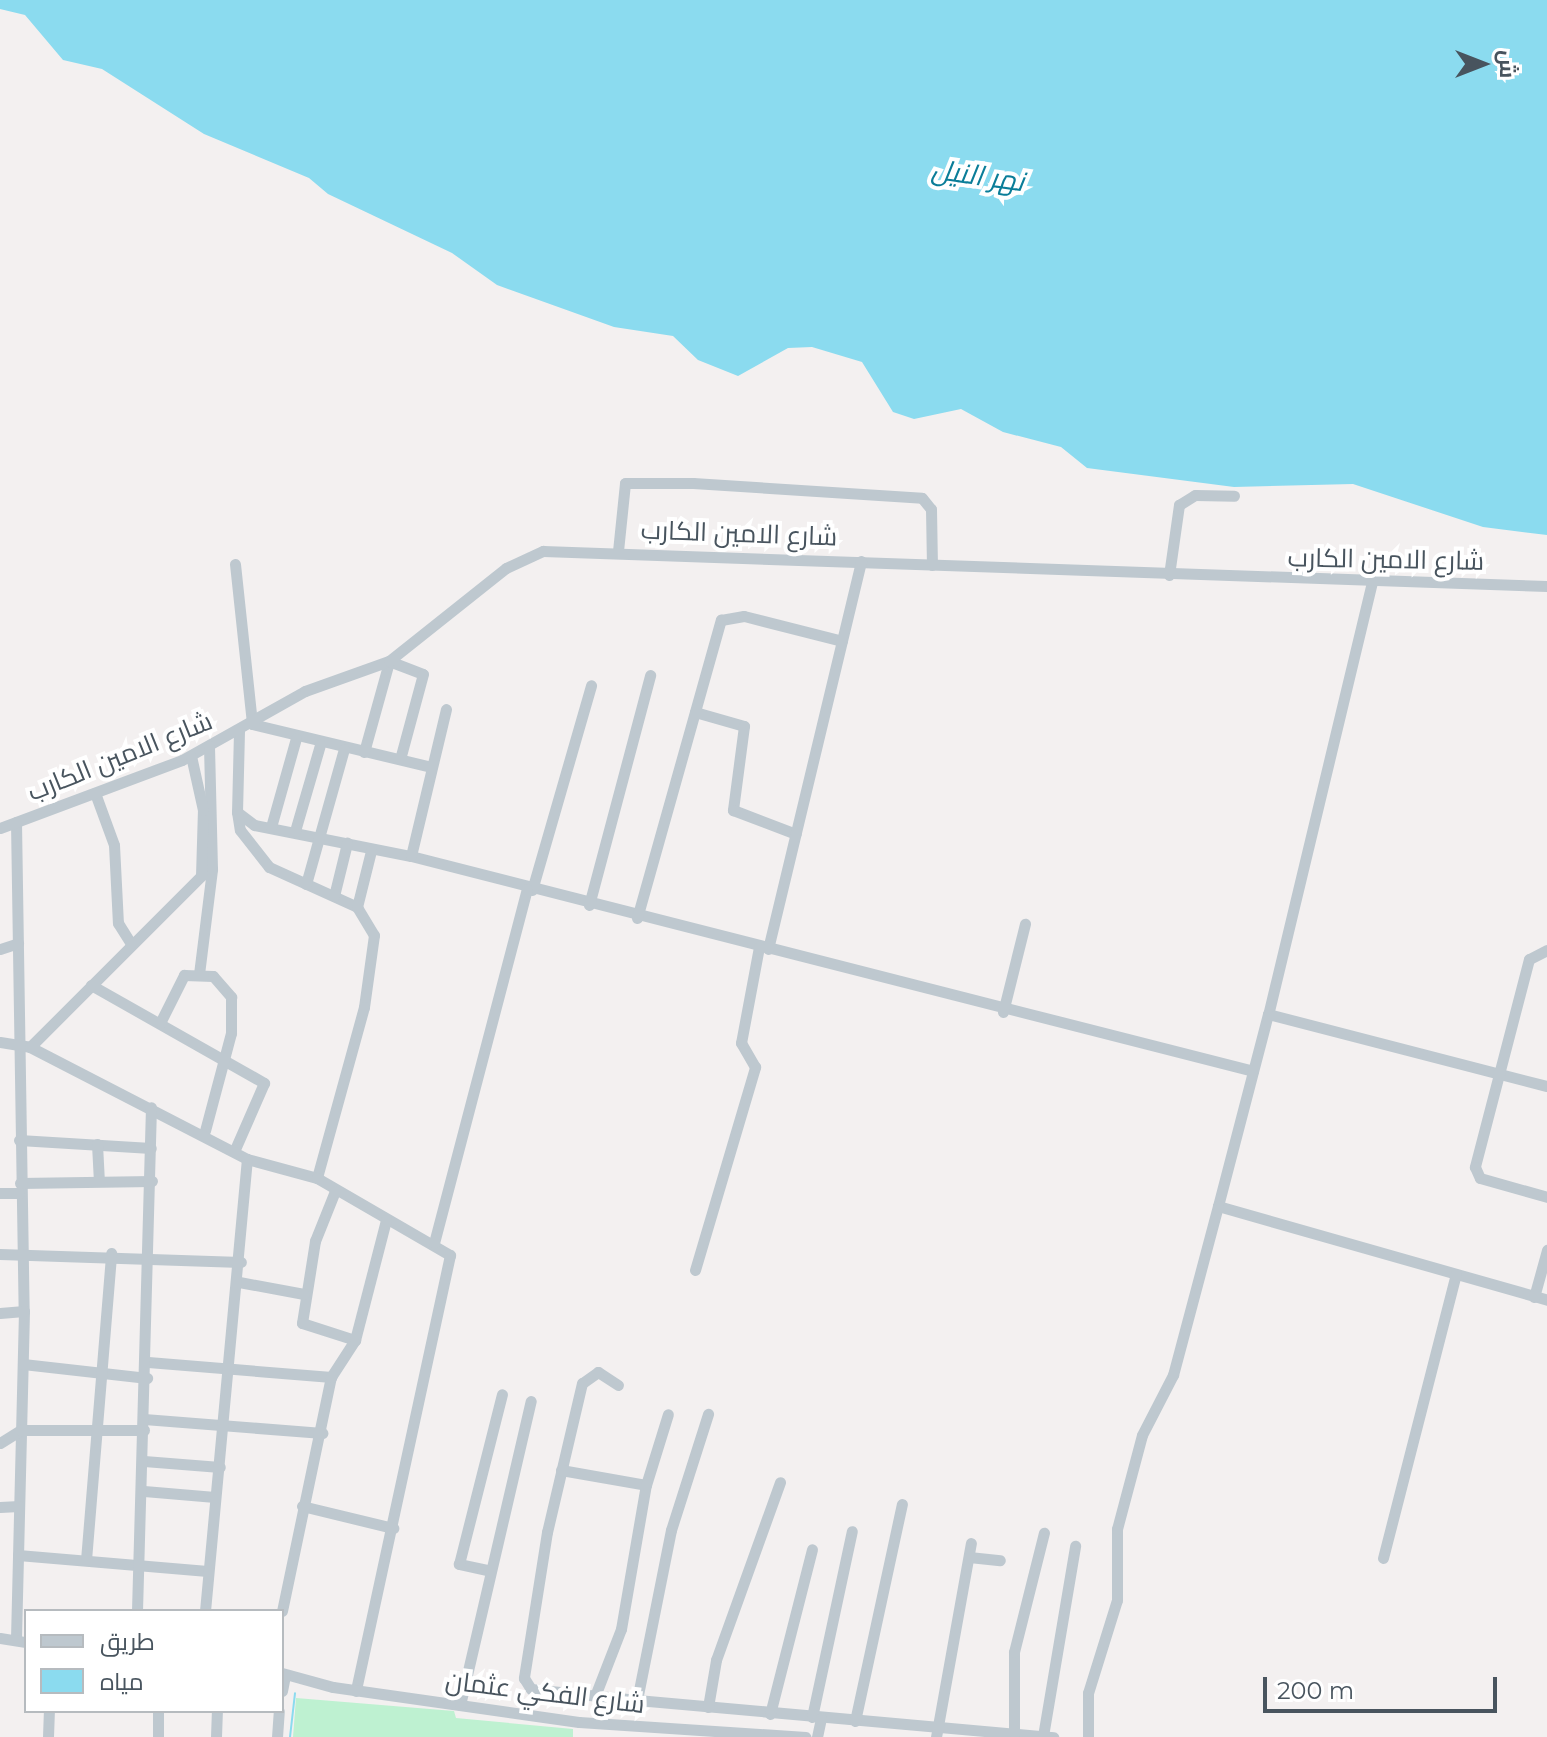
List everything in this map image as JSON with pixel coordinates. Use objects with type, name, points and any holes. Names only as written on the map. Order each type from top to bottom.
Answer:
[{"type":"street","points":[[618,551],[625,483],[693,483],[922,498],[931,509],[932,565]]},
{"type":"street","points":[[1169,575],[1179,505],[1195,495],[1234,496]]},
{"type":"street","name":"شارع الامين الكارب","points":[[0,828],[191,756],[252,724],[305,691],[389,662],[526,558],[561,549],[1169,575],[1547,586]]},
{"type":"street","points":[[695,1270],[755,1067],[741,1043],[796,834],[861,561]]},
{"type":"street","points":[[235,564],[252,724],[320,745],[431,767]]},
{"type":"street","points":[[1088,1737],[1088,1693],[1117,1600],[1117,1529],[1142,1435],[1173,1375],[1268,1014],[1372,582]]},
{"type":"street","points":[[637,918],[725,616],[842,641]]},
{"type":"street","points":[[364,752],[389,662],[423,674],[400,759]]},
{"type":"street","points":[[589,905],[650,675]]},
{"type":"street","points":[[434,1243],[530,890],[591,685]]},
{"type":"street","points":[[411,856],[446,709]]},
{"type":"street","points":[[695,712],[744,726],[733,810],[796,834]]},
{"type":"street","points":[[239,731],[237,812],[240,830],[269,867],[357,907],[375,944],[317,1178]]},
{"type":"street","points":[[271,827],[296,738]]},
{"type":"street","points":[[295,831],[320,745]]},
{"type":"street","points":[[199,974],[212,869],[209,746]]},
{"type":"street","points":[[306,884],[344,749]]},
{"type":"street","points":[[25,1045],[91,985],[204,870],[203,810],[191,756]]},
{"type":"street","points":[[95,793],[114,845],[118,923],[131,944]]},
{"type":"street","points":[[237,812],[271,827],[320,836],[371,851],[411,856],[530,890],[1003,1012],[1253,1071]]},
{"type":"street","points":[[0,1638],[21,1641],[18,1555],[24,1311],[19,1140],[25,1045],[18,943],[16,822]]},
{"type":"street","points":[[334,896],[347,843]]},
{"type":"street","points":[[357,907],[371,851]]},
{"type":"street","points":[[1003,1012],[1025,924]]},
{"type":"street","points":[[0,949],[18,943]]},
{"type":"street","points":[[1547,950],[1529,959],[1497,1073],[1476,1174],[1547,1197]]},
{"type":"street","points":[[160,1023],[179,978],[199,974],[213,976],[231,997],[222,1057],[205,1131]]},
{"type":"street","points":[[91,985],[264,1083],[236,1147]]},
{"type":"street","points":[[1268,1014],[1547,1086]]},
{"type":"street","points":[[0,1042],[25,1045],[205,1131],[236,1147],[247,1159],[317,1178],[450,1255],[356,1691]]},
{"type":"street","points":[[137,1609],[152,1256],[151,1107]]},
{"type":"street","points":[[19,1140],[151,1148]]},
{"type":"street","points":[[97,1144],[99,1181]]},
{"type":"street","points":[[205,1609],[241,1262],[247,1159]]},
{"type":"street","points":[[0,1193],[20,1188],[99,1181],[152,1181]]},
{"type":"street","points":[[335,1191],[304,1294],[306,1330],[355,1340]]},
{"type":"street","points":[[1218,1206],[1547,1300]]},
{"type":"street","points":[[282,1609],[302,1506],[322,1433],[331,1377],[355,1340],[386,1220]]},
{"type":"street","points":[[1534,1297],[1547,1250]]},
{"type":"street","points":[[0,1254],[111,1253],[241,1262]]},
{"type":"street","points":[[86,1560],[92,1429],[111,1253]]},
{"type":"street","points":[[1383,1558],[1456,1274]]},
{"type":"street","points":[[239,1282],[304,1294]]},
{"type":"street","points":[[0,1313],[24,1311]]},
{"type":"street","points":[[148,1362],[331,1377]]},
{"type":"street","points":[[23,1364],[147,1378]]},
{"type":"street","points":[[618,1385],[603,1373],[585,1378],[561,1470],[524,1678],[531,1689],[579,1699],[595,1696],[937,1732],[1053,1737]]},
{"type":"street","points":[[487,1570],[459,1564],[502,1394]]},
{"type":"street","points":[[460,1705],[487,1570],[531,1401]]},
{"type":"street","points":[[595,1696],[621,1629],[646,1485],[668,1414]]},
{"type":"street","points":[[637,1700],[671,1530],[708,1414]]},
{"type":"street","points":[[0,1443],[21,1430],[144,1425],[224,1426],[322,1433]]},
{"type":"street","points":[[144,1461],[220,1467]]},
{"type":"street","points":[[561,1470],[646,1485]]},
{"type":"street","points":[[708,1707],[716,1660],[780,1482]]},
{"type":"street","points":[[144,1491],[215,1497]]},
{"type":"street","points":[[855,1721],[902,1504]]},
{"type":"street","points":[[0,1507],[19,1506]]},
{"type":"street","points":[[302,1506],[393,1528]]},
{"type":"street","points":[[817,1737],[816,1718],[852,1531]]},
{"type":"street","points":[[1014,1733],[1014,1652],[1044,1533]]},
{"type":"street","points":[[937,1732],[971,1543]]},
{"type":"street","points":[[1043,1736],[1075,1546]]},
{"type":"street","points":[[770,1714],[812,1549]]},
{"type":"street","points":[[18,1555],[207,1571]]},
{"type":"street","points":[[969,1557],[1000,1560]]},
{"type":"street","name":"شارع الفكي عثمان","points":[[284,1674],[356,1691],[579,1722],[624,1732],[806,1737]]},
{"type":"street","points":[[48,1737],[49,1713]]},
{"type":"street","points":[[158,1713],[158,1737]]},
{"type":"street","points":[[214,1736],[217,1713]]},
{"type":"street","points":[[277,1737],[279,1713]]},
{"type":"street","points":[[579,1722],[579,1737]]},
{"type":"green space","points":[[296,1698],[454,1711],[456,1718],[573,1729],[573,1737],[293,1737]]},
{"type":"water","name":"نهر النيل","points":[[0,0],[1547,0],[1547,535],[1483,527],[1353,484],[1234,487],[1087,468],[1061,447],[1003,432],[961,409],[914,419],[893,412],[862,362],[812,347],[788,348],[738,376],[698,360],[673,336],[614,327],[497,285],[452,253],[328,194],[309,178],[204,134],[102,69],[63,60],[25,15],[0,9]]},
{"type":"waterway","points":[[290,1737],[295,1693]]}]
